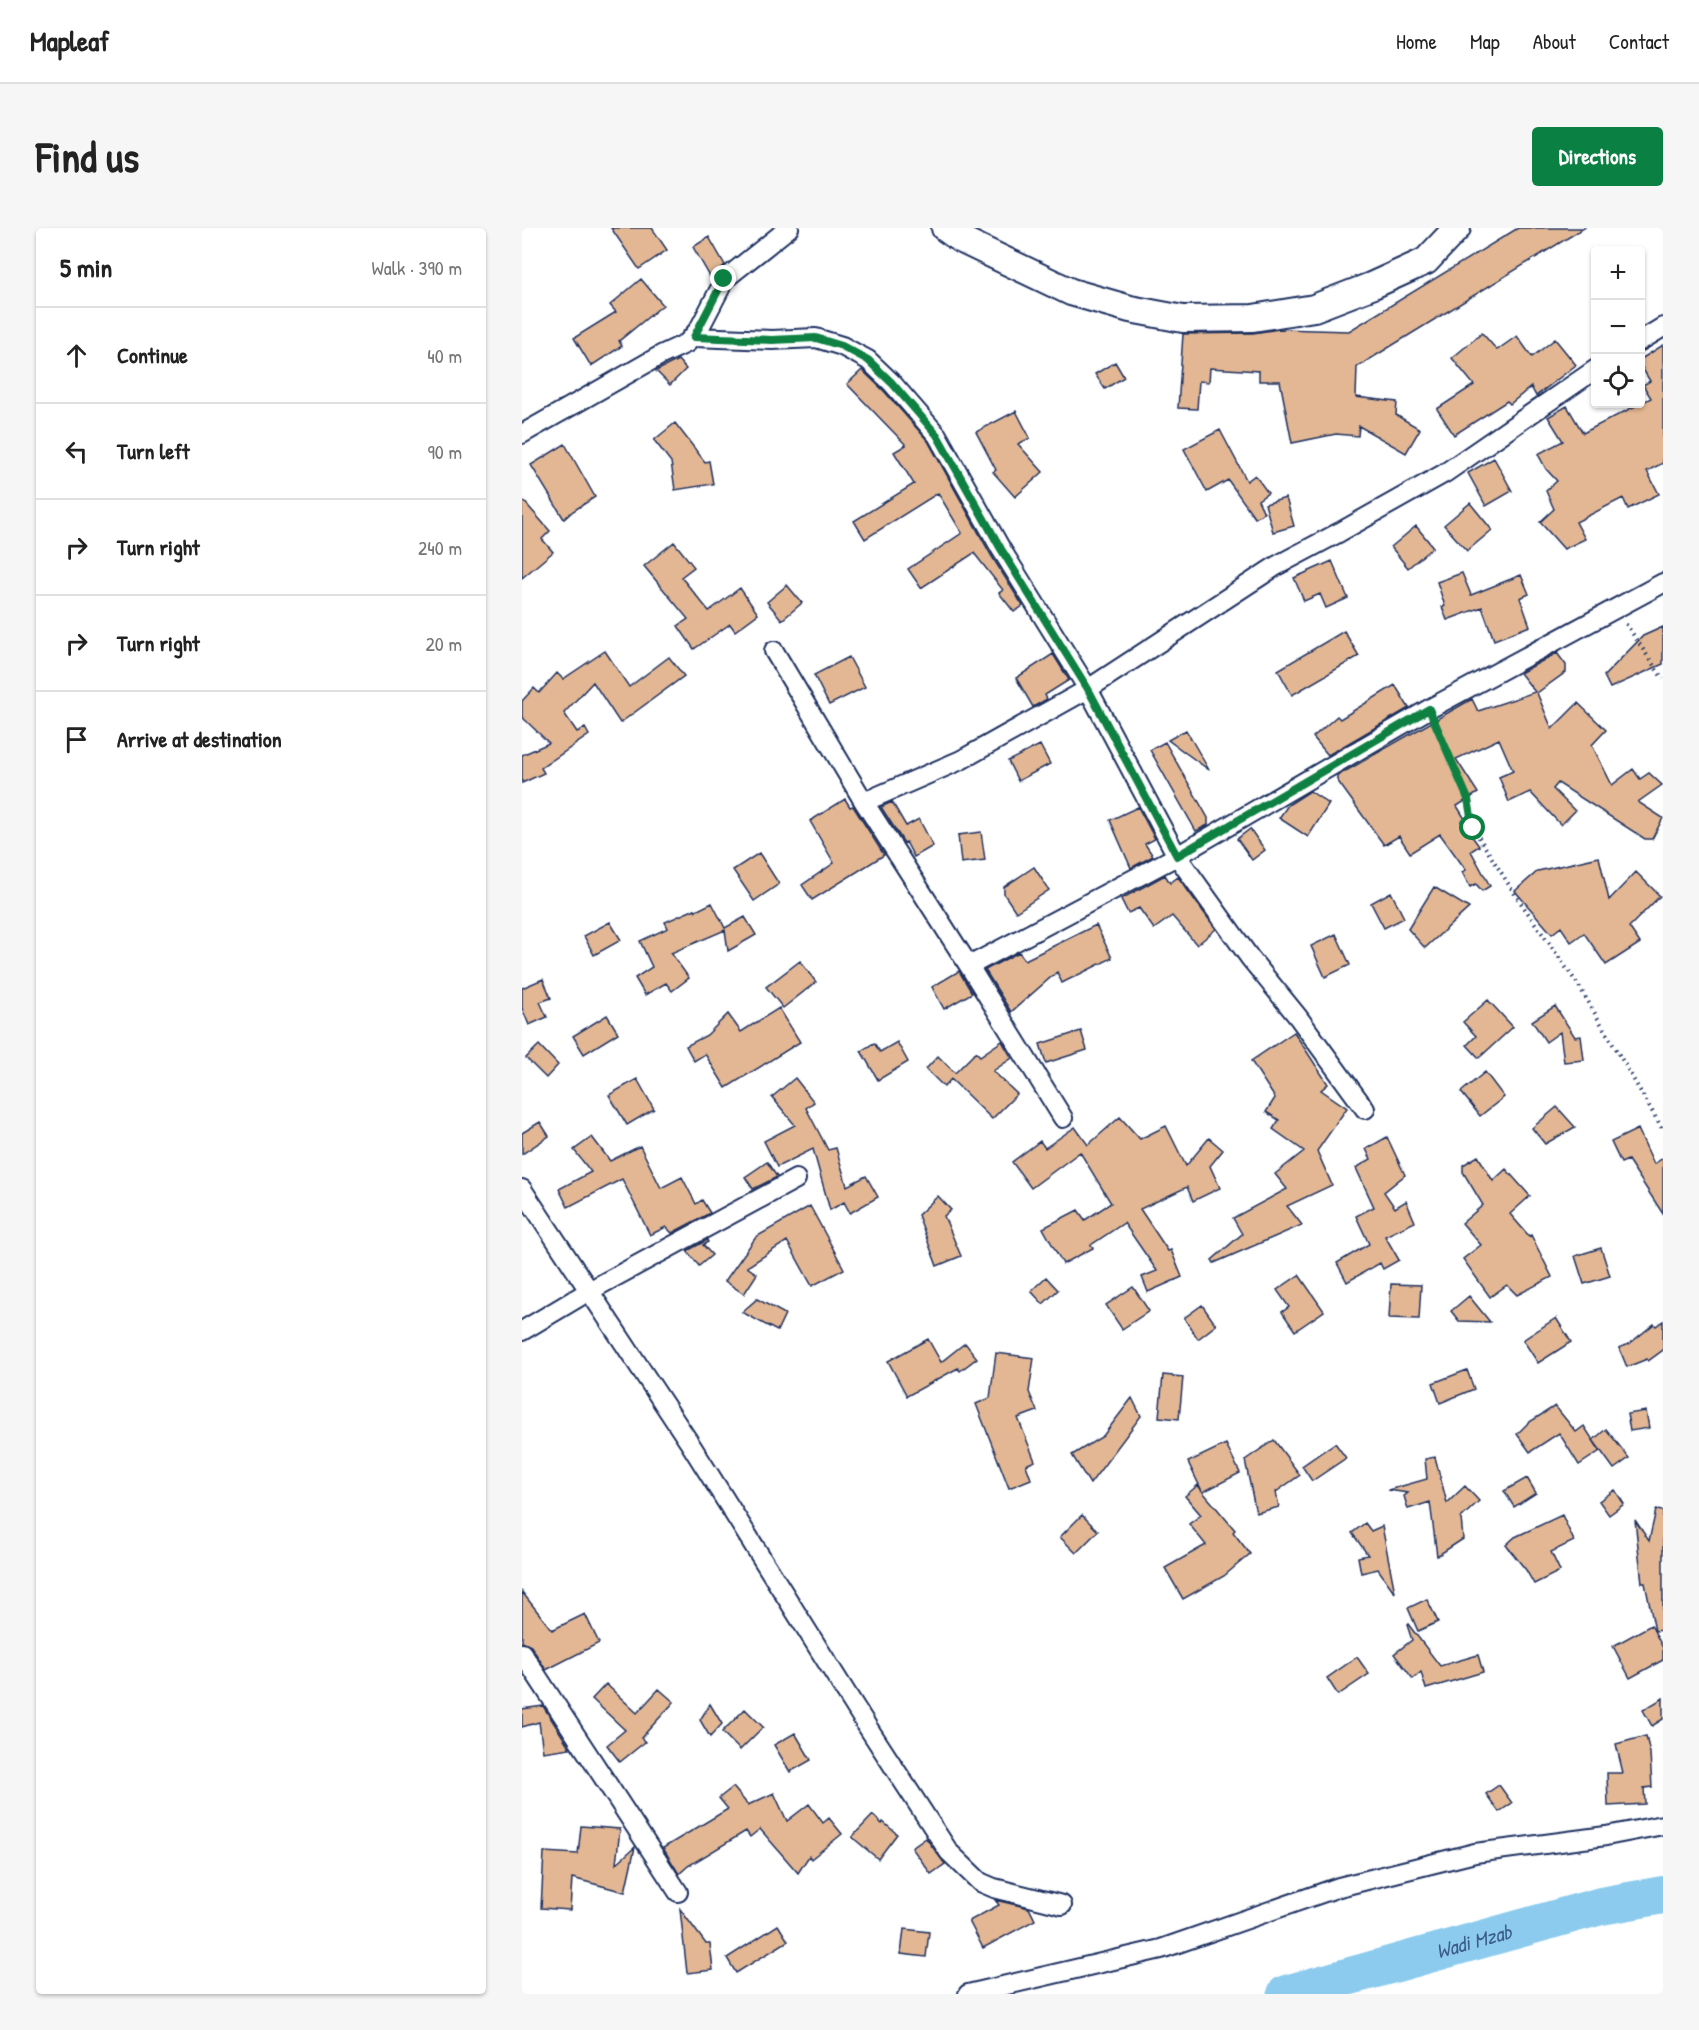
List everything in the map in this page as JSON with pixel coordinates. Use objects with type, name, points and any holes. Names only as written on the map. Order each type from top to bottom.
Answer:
[{"type":"main road","points":[[945,228],[960,239],[1071,292],[1130,309],[1183,319],[1253,318],[1314,308],[1426,261],[1457,228]]},
{"type":"street","points":[[522,434],[661,355],[687,343],[694,337],[724,279],[789,228]]},
{"type":"street","points":[[1645,338],[1663,327]]},
{"type":"street","points":[[694,337],[772,340],[816,338],[842,346],[868,360],[892,383],[937,435],[1001,549],[1088,689],[1177,856],[1250,958],[1298,1017],[1365,1109]]},
{"type":"street","points":[[864,802],[961,760],[1088,689],[1276,566],[1445,473],[1591,372]]},
{"type":"street","points":[[969,966],[1177,856],[1429,709],[1663,583]]},
{"type":"street","points":[[774,651],[864,802],[1063,1118]]},
{"type":"street","points":[[522,1331],[589,1291],[796,1179]]},
{"type":"street","points":[[522,1189],[689,1442],[948,1852],[980,1882],[994,1888],[1062,1905]]},
{"type":"street","points":[[522,1653],[678,1892]]},
{"type":"street","points":[[968,1994],[1161,1949],[1339,1887],[1474,1853],[1606,1836],[1663,1825]]},
{"type":"path","points":[[1616,608],[1663,679]]},
{"type":"path","points":[[1429,709],[1468,799],[1473,828],[1516,896],[1580,986],[1663,1130]]},
{"type":"building","points":[[611,228],[652,228],[667,250],[639,269]]},
{"type":"building","points":[[1518,228],[1584,228],[1357,367],[1356,397],[1397,402],[1396,415],[1420,429],[1406,453],[1359,426],[1358,436],[1336,434],[1292,443],[1280,381],[1259,381],[1259,371],[1210,368],[1209,382],[1199,381],[1197,409],[1178,408],[1183,334],[1253,333],[1279,329],[1349,331]]},
{"type":"building","points":[[709,237],[725,265],[712,280],[693,247]]},
{"type":"building","points":[[641,279],[663,305],[619,341],[622,346],[591,366],[574,338],[616,312],[610,305]]},
{"type":"building","points":[[1482,333],[1497,350],[1517,336],[1532,357],[1555,339],[1576,365],[1536,396],[1531,387],[1510,404],[1507,401],[1454,435],[1437,409],[1474,385],[1452,358]]},
{"type":"building","points":[[1663,345],[1663,463],[1647,471],[1659,494],[1628,509],[1623,498],[1576,522],[1585,539],[1564,549],[1540,522],[1554,509],[1546,491],[1557,481],[1546,469],[1538,454],[1563,441],[1548,417],[1567,406],[1583,433],[1632,408],[1645,408],[1645,401],[1651,398],[1645,388],[1645,384],[1650,381],[1645,373],[1645,356]]},
{"type":"building","points":[[678,360],[686,369],[670,385],[656,371]]},
{"type":"building","points":[[1115,362],[1124,377],[1105,389],[1095,374]]},
{"type":"building","points":[[862,370],[884,391],[928,441],[991,555],[1023,606],[1014,612],[999,593],[1003,590],[974,553],[921,588],[908,569],[962,533],[938,493],[865,539],[854,521],[914,484],[894,452],[906,445],[847,384]]},
{"type":"building","points":[[1016,411],[1030,438],[1018,444],[1043,472],[1015,497],[993,472],[996,470],[976,432]]},
{"type":"building","points":[[675,423],[705,462],[709,461],[713,484],[675,490],[671,462],[654,440]]},
{"type":"building","points":[[1220,430],[1247,481],[1255,475],[1268,493],[1258,500],[1264,513],[1255,518],[1228,480],[1207,492],[1184,449]]},
{"type":"building","points":[[565,444],[595,497],[564,519],[531,465]]},
{"type":"building","points":[[1494,458],[1512,491],[1486,506],[1468,473]]},
{"type":"building","points":[[1286,498],[1294,526],[1273,532],[1265,504]]},
{"type":"building","points":[[522,499],[550,531],[542,539],[553,552],[522,578]]},
{"type":"building","points":[[1470,503],[1492,530],[1467,551],[1444,525]]},
{"type":"building","points":[[1416,526],[1433,547],[1408,568],[1391,547]]},
{"type":"building","points":[[674,542],[694,567],[681,577],[709,611],[740,588],[758,614],[735,631],[730,624],[694,649],[678,626],[688,619],[644,566]]},
{"type":"building","points":[[1332,561],[1348,598],[1326,608],[1320,594],[1304,601],[1294,578]]},
{"type":"building","points":[[1462,573],[1471,595],[1521,575],[1529,594],[1520,598],[1530,626],[1494,640],[1482,607],[1447,620],[1437,582]]},
{"type":"building","points":[[787,585],[802,603],[782,620],[767,602]]},
{"type":"building","points":[[1663,627],[1663,664],[1610,688],[1604,676],[1643,636]]},
{"type":"building","points":[[1344,631],[1359,656],[1292,695],[1278,670]]},
{"type":"building","points":[[605,651],[629,687],[669,657],[684,676],[620,723],[593,682],[564,713],[577,732],[585,728],[589,735],[541,768],[544,773],[522,783],[522,755],[549,743],[522,717],[522,701],[534,688],[539,693],[557,673],[563,679]]},
{"type":"building","points":[[1557,653],[1566,665],[1566,672],[1537,693],[1552,729],[1578,703],[1606,730],[1592,745],[1612,785],[1633,769],[1640,779],[1649,773],[1662,785],[1638,802],[1663,818],[1652,839],[1645,839],[1558,783],[1553,789],[1575,811],[1561,825],[1530,792],[1509,802],[1499,777],[1513,771],[1499,739],[1456,759],[1478,793],[1457,806],[1465,819],[1461,821],[1479,846],[1471,851],[1490,886],[1482,891],[1476,884],[1470,887],[1462,872],[1466,870],[1440,834],[1410,853],[1399,836],[1384,845],[1337,780],[1337,776],[1472,699],[1478,711],[1535,692],[1520,673]]},
{"type":"building","points":[[1053,654],[1069,680],[1045,695],[1047,699],[1033,707],[1016,678]]},
{"type":"building","points":[[849,657],[865,687],[829,705],[814,675]]},
{"type":"building","points":[[1395,685],[1409,708],[1328,755],[1313,737],[1337,716],[1340,719]]},
{"type":"building","points":[[1186,730],[1209,770],[1168,740]]},
{"type":"building","points":[[1165,742],[1208,818],[1208,825],[1196,831],[1150,750]]},
{"type":"building","points":[[1040,745],[1050,764],[1018,781],[1008,761]]},
{"type":"building","points":[[1310,791],[1329,804],[1308,837],[1279,818],[1288,805]]},
{"type":"building","points":[[845,799],[850,807],[853,806],[884,855],[812,900],[802,885],[834,863],[810,821]]},
{"type":"building","points":[[892,802],[906,826],[919,819],[933,846],[914,857],[881,807]]},
{"type":"building","points":[[1138,807],[1155,839],[1145,844],[1153,856],[1131,868],[1110,820]]},
{"type":"building","points":[[1250,829],[1265,850],[1252,860],[1237,839]]},
{"type":"building","points":[[981,832],[985,860],[961,863],[958,835]]},
{"type":"building","points":[[759,853],[779,884],[754,901],[733,870]]},
{"type":"building","points":[[1599,857],[1609,900],[1636,872],[1660,896],[1629,927],[1640,943],[1606,965],[1584,933],[1571,942],[1561,927],[1552,934],[1515,891],[1538,871]]},
{"type":"building","points":[[1034,867],[1049,890],[1016,912],[1004,894],[1004,887]]},
{"type":"building","points":[[1165,875],[1170,883],[1178,877],[1216,929],[1197,945],[1172,916],[1154,929],[1139,908],[1128,913],[1121,899]]},
{"type":"building","points":[[1434,887],[1469,908],[1425,948],[1408,929]]},
{"type":"building","points":[[1391,892],[1404,918],[1384,928],[1371,903]]},
{"type":"building","points":[[712,903],[725,928],[745,917],[756,935],[728,951],[725,930],[671,953],[689,978],[672,991],[666,983],[645,995],[635,978],[652,967],[640,941],[668,928],[665,922]]},
{"type":"building","points":[[610,922],[621,940],[594,955],[584,936]]},
{"type":"building","points":[[1096,925],[1112,958],[1062,983],[1057,972],[1011,1012],[985,970],[1019,952],[1025,960]]},
{"type":"building","points":[[1336,934],[1350,965],[1325,977],[1311,946]]},
{"type":"building","points":[[800,961],[816,982],[783,1008],[766,987]]},
{"type":"building","points":[[959,971],[972,993],[944,1009],[932,987]]},
{"type":"building","points":[[543,979],[551,998],[540,1002],[547,1017],[529,1025],[522,1008],[522,988]]},
{"type":"building","points":[[1488,1000],[1513,1027],[1479,1058],[1467,1045],[1476,1036],[1463,1022]]},
{"type":"building","points":[[1555,1006],[1575,1037],[1581,1036],[1584,1060],[1564,1062],[1560,1032],[1546,1042],[1532,1021]]},
{"type":"building","points":[[779,1008],[800,1042],[726,1088],[705,1054],[694,1061],[686,1046],[707,1035],[728,1014],[741,1032]]},
{"type":"building","points":[[607,1015],[618,1033],[584,1054],[573,1036]]},
{"type":"building","points":[[1081,1031],[1087,1050],[1046,1063],[1040,1044]]},
{"type":"building","points":[[1294,1032],[1328,1084],[1321,1090],[1347,1108],[1317,1151],[1332,1185],[1287,1206],[1302,1225],[1214,1263],[1212,1260],[1242,1234],[1233,1218],[1287,1189],[1275,1174],[1304,1151],[1273,1129],[1279,1120],[1266,1112],[1275,1098],[1251,1061]]},
{"type":"building","points":[[1002,1041],[1012,1058],[993,1071],[1017,1094],[992,1119],[951,1079],[944,1087],[926,1069],[938,1056],[955,1073],[976,1052],[980,1056]]},
{"type":"building","points":[[897,1042],[908,1062],[878,1080],[861,1051],[874,1043],[880,1052]]},
{"type":"building","points":[[539,1045],[558,1065],[546,1078],[526,1058]]},
{"type":"building","points":[[1485,1072],[1504,1097],[1480,1116],[1461,1092]]},
{"type":"building","points":[[795,1078],[814,1102],[806,1108],[828,1150],[836,1148],[847,1186],[866,1176],[878,1197],[850,1213],[844,1202],[830,1210],[813,1149],[777,1167],[764,1141],[795,1125],[772,1097]]},
{"type":"building","points":[[637,1079],[654,1109],[627,1125],[609,1095]]},
{"type":"building","points":[[1557,1107],[1575,1127],[1545,1144],[1532,1128]]},
{"type":"building","points":[[1120,1117],[1140,1139],[1166,1126],[1186,1166],[1209,1138],[1223,1150],[1210,1166],[1220,1188],[1193,1201],[1187,1187],[1140,1209],[1168,1251],[1171,1250],[1182,1277],[1148,1292],[1142,1277],[1157,1271],[1124,1223],[1091,1245],[1093,1248],[1063,1264],[1043,1228],[1078,1210],[1085,1220],[1111,1203],[1080,1152],[1031,1188],[1012,1162],[1040,1141],[1045,1148],[1075,1127],[1088,1145]]},
{"type":"building","points":[[540,1122],[549,1136],[522,1154],[522,1133]]},
{"type":"building","points":[[1638,1129],[1654,1164],[1663,1158],[1663,1214],[1628,1160],[1621,1163],[1611,1142]]},
{"type":"building","points":[[592,1137],[610,1161],[640,1146],[661,1188],[682,1177],[696,1204],[702,1200],[710,1213],[672,1233],[666,1227],[650,1235],[622,1179],[568,1207],[559,1189],[591,1172],[574,1150]]},
{"type":"building","points":[[1387,1137],[1405,1175],[1384,1192],[1395,1208],[1406,1201],[1415,1222],[1385,1236],[1399,1260],[1383,1269],[1380,1263],[1347,1282],[1337,1263],[1369,1244],[1356,1216],[1374,1207],[1356,1168],[1371,1159],[1366,1149]]},
{"type":"building","points":[[1478,1156],[1493,1181],[1506,1169],[1530,1196],[1510,1214],[1529,1236],[1531,1235],[1552,1277],[1517,1295],[1507,1285],[1490,1297],[1463,1259],[1481,1245],[1462,1223],[1483,1205],[1463,1172],[1463,1165]]},
{"type":"building","points":[[767,1162],[777,1177],[753,1189],[745,1177]]},
{"type":"building","points":[[938,1196],[951,1210],[944,1216],[961,1256],[937,1266],[918,1215]]},
{"type":"building","points":[[810,1206],[844,1269],[812,1286],[787,1241],[747,1267],[757,1274],[744,1294],[725,1281],[756,1237]]},
{"type":"building","points":[[707,1240],[708,1242],[703,1245],[712,1255],[699,1266],[687,1251]]},
{"type":"building","points":[[1601,1248],[1610,1276],[1584,1284],[1575,1256]]},
{"type":"building","points":[[1299,1275],[1324,1311],[1295,1331],[1282,1312],[1289,1307],[1277,1290]]},
{"type":"building","points":[[1046,1277],[1058,1290],[1043,1304],[1031,1291]]},
{"type":"building","points":[[1391,1284],[1421,1285],[1419,1319],[1389,1318]]},
{"type":"building","points":[[1133,1287],[1149,1311],[1122,1329],[1106,1305]]},
{"type":"building","points":[[1469,1296],[1490,1322],[1459,1321],[1451,1311]]},
{"type":"building","points":[[757,1299],[785,1314],[777,1331],[742,1312]]},
{"type":"building","points":[[1202,1305],[1216,1325],[1198,1339],[1184,1318]]},
{"type":"building","points":[[1556,1318],[1571,1342],[1538,1363],[1523,1340]]},
{"type":"building","points":[[1663,1321],[1663,1350],[1648,1361],[1647,1359],[1627,1367],[1619,1348],[1629,1344],[1654,1324],[1656,1326]]},
{"type":"building","points":[[928,1339],[941,1362],[965,1343],[977,1358],[960,1371],[958,1368],[907,1396],[888,1361]]},
{"type":"building","points":[[996,1353],[1034,1358],[1029,1392],[1037,1411],[1018,1418],[1035,1461],[1026,1465],[1031,1479],[1009,1488],[976,1404],[990,1398]]},
{"type":"building","points":[[1467,1370],[1474,1389],[1440,1403],[1433,1383]]},
{"type":"building","points":[[1163,1375],[1183,1377],[1179,1419],[1159,1417]]},
{"type":"building","points":[[1132,1398],[1141,1416],[1090,1484],[1072,1455],[1103,1436]]},
{"type":"building","points":[[1555,1406],[1576,1432],[1584,1426],[1600,1451],[1579,1465],[1559,1433],[1530,1452],[1517,1434],[1528,1423]]},
{"type":"building","points":[[1646,1411],[1649,1428],[1630,1431],[1627,1414]]},
{"type":"building","points":[[1606,1429],[1629,1458],[1614,1469],[1593,1440]]},
{"type":"building","points":[[1274,1440],[1300,1475],[1276,1492],[1279,1507],[1256,1513],[1245,1460]]},
{"type":"building","points":[[1335,1443],[1346,1458],[1312,1481],[1302,1466]]},
{"type":"building","points":[[1226,1444],[1240,1473],[1203,1492],[1235,1530],[1233,1532],[1250,1554],[1224,1576],[1183,1599],[1165,1568],[1206,1545],[1189,1524],[1201,1515],[1185,1496],[1198,1485],[1202,1491],[1188,1462]]},
{"type":"building","points":[[1435,1457],[1447,1503],[1465,1486],[1479,1501],[1461,1518],[1463,1539],[1437,1556],[1430,1502],[1408,1509],[1404,1496],[1408,1493],[1388,1490],[1427,1479],[1425,1459]]},
{"type":"building","points":[[1527,1478],[1536,1493],[1514,1507],[1504,1491]]},
{"type":"building","points":[[1615,1490],[1624,1504],[1609,1515],[1599,1501]]},
{"type":"building","points":[[1656,1510],[1663,1511],[1663,1630],[1655,1631],[1645,1583],[1642,1583],[1635,1520],[1649,1541]]},
{"type":"building","points":[[1082,1515],[1098,1531],[1076,1553],[1060,1537]]},
{"type":"building","points":[[1562,1515],[1574,1541],[1551,1552],[1560,1571],[1534,1584],[1506,1545],[1515,1537]]},
{"type":"building","points":[[1365,1523],[1371,1531],[1382,1526],[1395,1593],[1378,1569],[1361,1573],[1358,1557],[1368,1555],[1352,1533]]},
{"type":"building","points":[[522,1592],[552,1630],[585,1614],[599,1643],[546,1670],[531,1646],[522,1642]]},
{"type":"building","points":[[1427,1599],[1438,1622],[1418,1631],[1408,1608]]},
{"type":"building","points":[[1408,1624],[1440,1666],[1478,1655],[1483,1672],[1426,1689],[1421,1672],[1413,1679],[1394,1654],[1412,1640]]},
{"type":"building","points":[[1651,1625],[1663,1648],[1663,1660],[1630,1678],[1613,1646]]},
{"type":"building","points":[[1357,1657],[1369,1674],[1338,1695],[1327,1678]]},
{"type":"building","points":[[606,1684],[637,1713],[659,1689],[674,1702],[641,1738],[645,1742],[620,1762],[607,1745],[625,1730],[592,1699]]},
{"type":"building","points":[[1663,1698],[1663,1719],[1652,1726],[1643,1710]]},
{"type":"building","points":[[710,1704],[722,1724],[710,1737],[700,1720]]},
{"type":"building","points":[[543,1706],[570,1748],[543,1752],[539,1722],[522,1727],[522,1709]]},
{"type":"building","points":[[745,1709],[763,1727],[740,1750],[722,1732]]},
{"type":"building","points":[[795,1733],[811,1760],[790,1772],[774,1745]]},
{"type":"building","points":[[1646,1736],[1650,1753],[1652,1787],[1644,1788],[1645,1804],[1608,1806],[1607,1773],[1623,1773],[1616,1744]]},
{"type":"building","points":[[1499,1785],[1512,1803],[1499,1812],[1486,1794]]},
{"type":"building","points":[[733,1787],[748,1805],[774,1793],[787,1821],[809,1804],[823,1823],[829,1818],[842,1834],[811,1859],[809,1856],[798,1873],[760,1829],[750,1837],[746,1831],[688,1866],[679,1874],[663,1848],[728,1809],[719,1798]]},
{"type":"building","points":[[873,1815],[897,1834],[878,1859],[852,1837]]},
{"type":"building","points":[[581,1826],[620,1829],[616,1864],[635,1847],[625,1892],[572,1878],[570,1910],[541,1908],[544,1852],[578,1854]]},
{"type":"building","points":[[926,1838],[945,1864],[931,1874],[912,1848]]},
{"type":"building","points":[[995,1900],[1029,1908],[1035,1920],[983,1948],[969,1921],[999,1905]]},
{"type":"building","points":[[680,1909],[706,1944],[710,1944],[713,1970],[687,1973]]},
{"type":"building","points":[[778,1925],[788,1941],[736,1973],[727,1958]]},
{"type":"building","points":[[904,1929],[929,1932],[926,1957],[901,1954]]},
{"type":"waterway","name":"Wadi Mzab","points":[[1286,1994],[1601,1906],[1663,1895]]},
{"type":"route","points":[[724,279],[694,337],[772,340],[816,338],[842,346],[868,360],[892,383],[937,435],[1001,549],[1088,689],[1177,856],[1429,709],[1468,799],[1473,828]]}]
